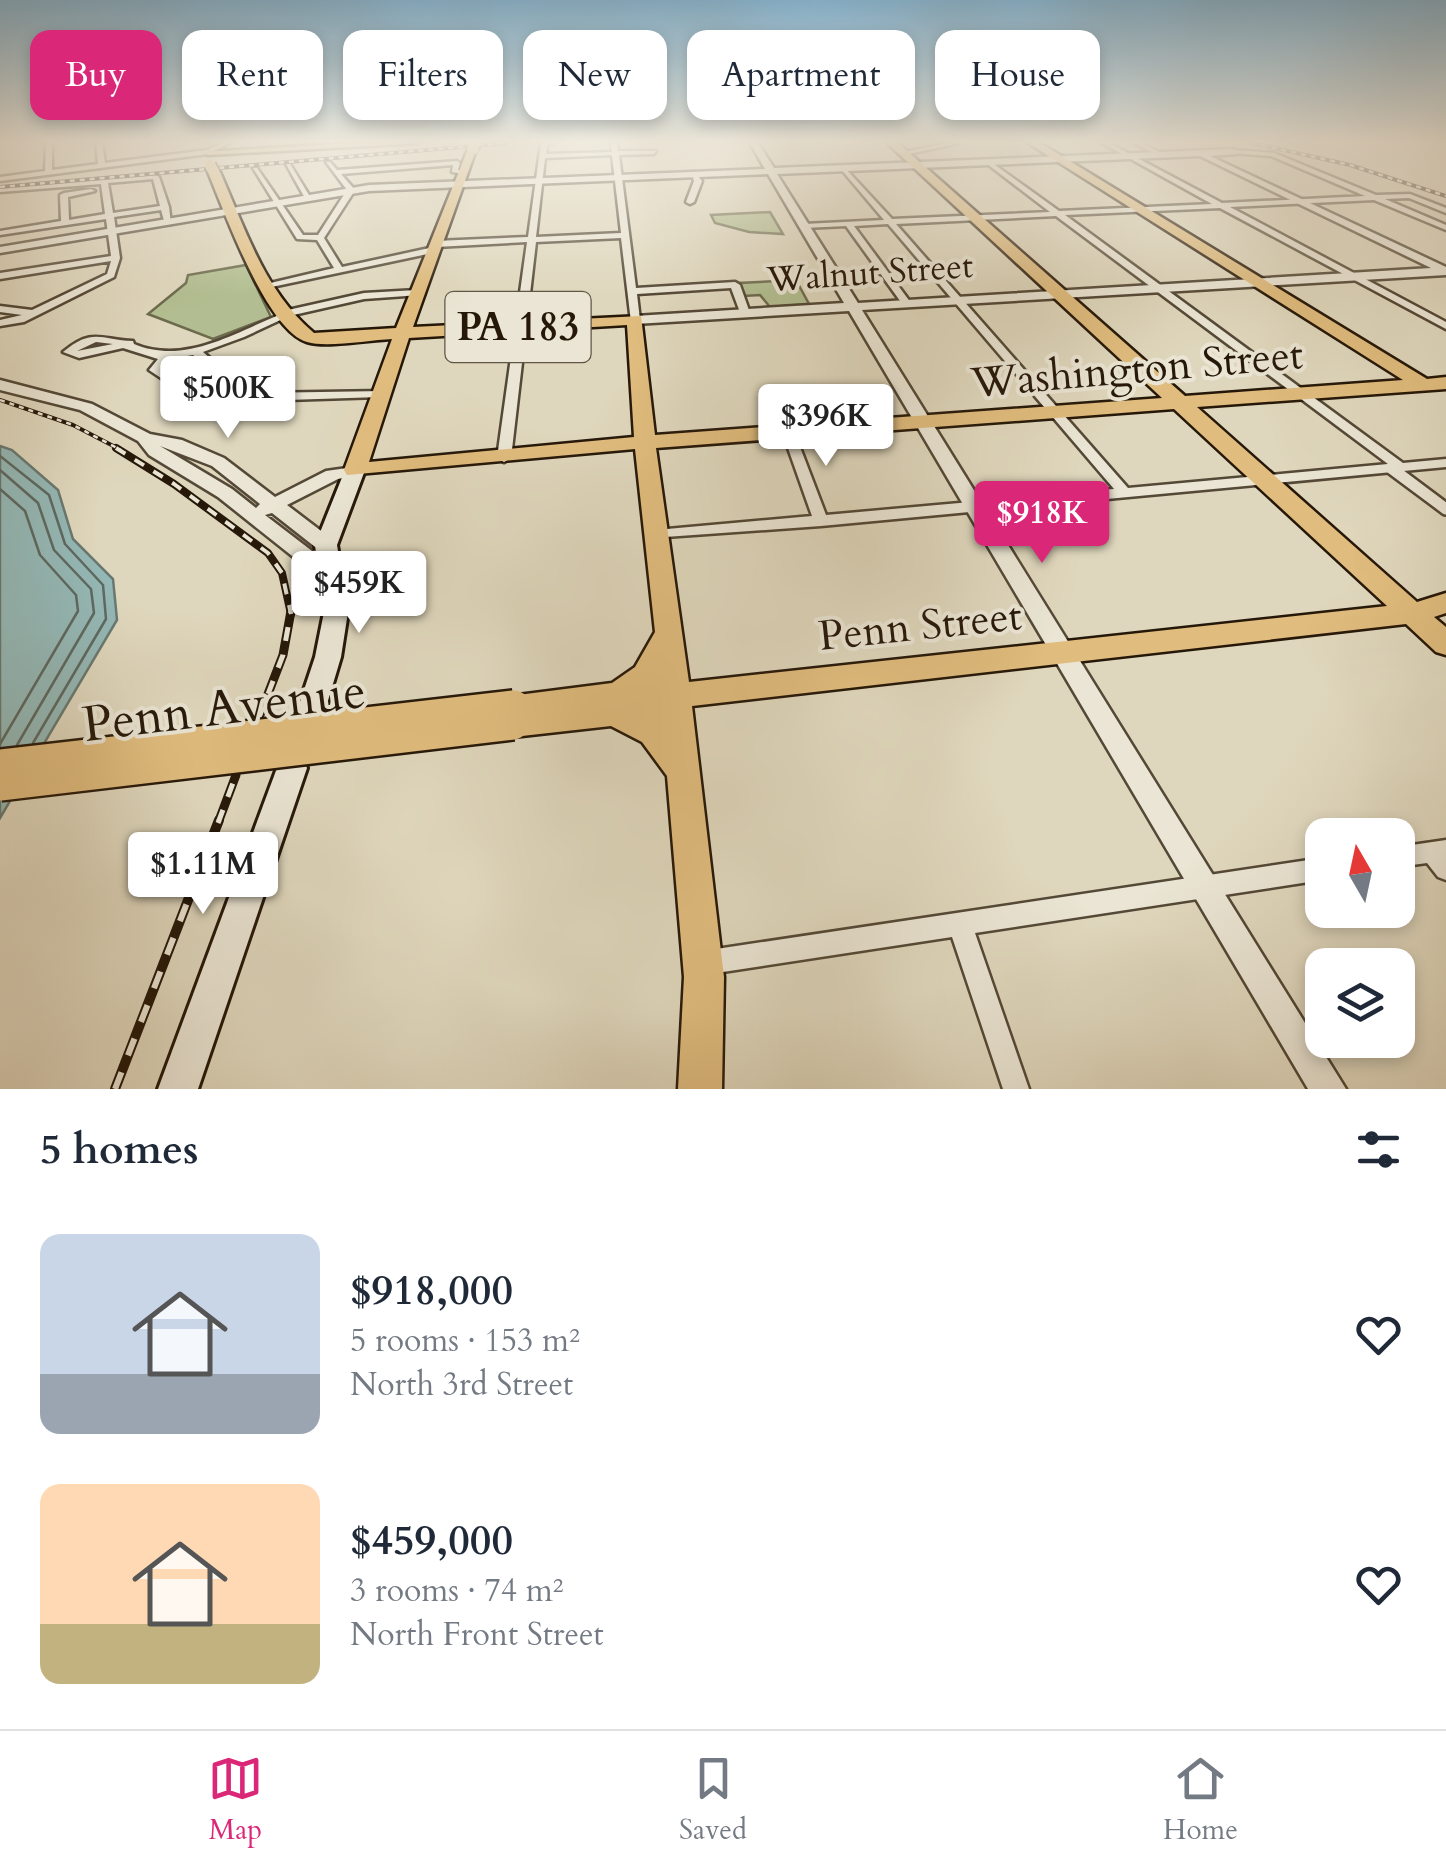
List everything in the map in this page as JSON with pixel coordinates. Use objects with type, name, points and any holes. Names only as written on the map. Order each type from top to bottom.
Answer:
[{"type":"main road","name":"PA 183","points":[[224,194],[283,315]]},
{"type":"main road","name":"PA 183","points":[[355,470],[401,334],[455,194]]},
{"type":"main road","points":[[948,194],[1446,644]]},
{"type":"main road","points":[[1115,194],[1446,399]]},
{"type":"main road","name":"Walnut Street","points":[[283,315],[314,339],[635,320]]},
{"type":"main road","name":"PA 183","points":[[635,320],[648,470]]},
{"type":"main road","name":"Washington Street","points":[[355,470],[644,442],[925,424],[1446,382]]},
{"type":"main road","points":[[700,1089],[702,963],[669,631],[648,470],[654,457],[672,446],[709,438]]},
{"type":"main road","points":[[570,451],[628,454],[637,457],[648,470]]},
{"type":"main road","points":[[310,714],[336,608],[325,551],[355,470]]},
{"type":"main road","name":"Penn Street","points":[[675,696],[1414,614],[1446,603]]},
{"type":"main road","name":"Penn Street","points":[[1414,614],[1446,619]]},
{"type":"main road","points":[[669,631],[646,675],[613,704],[653,734],[682,771]]},
{"type":"main road","name":"Penn Avenue","points":[[0,764],[613,704],[655,708],[675,696]]},
{"type":"main road","name":"Penn Avenue","points":[[0,785],[513,715]]},
{"type":"main road","points":[[178,1089],[292,768]]},
{"type":"street","points":[[65,222],[64,195],[69,194]]},
{"type":"street","points":[[0,323],[7,324],[71,296],[100,294],[107,288],[98,284],[115,268],[116,258],[105,194]]},
{"type":"street","points":[[161,194],[168,222]]},
{"type":"street","points":[[272,194],[300,237],[320,238]]},
{"type":"street","points":[[306,194],[309,198]]},
{"type":"street","points":[[0,250],[331,194]]},
{"type":"street","points":[[320,238],[349,194]]},
{"type":"street","points":[[504,458],[538,194]]},
{"type":"street","points":[[620,194],[635,320]]},
{"type":"street","points":[[690,202],[693,194]]},
{"type":"street","points":[[785,194],[1328,1089]]},
{"type":"street","points":[[865,194],[1124,493]]},
{"type":"street","points":[[1030,194],[1446,508]]},
{"type":"street","points":[[1201,194],[1446,326]]},
{"type":"street","points":[[1283,194],[1446,271]]},
{"type":"street","points":[[1365,194],[1446,228]]},
{"type":"street","points":[[804,226],[1410,196],[1446,211]]},
{"type":"street","points":[[0,233],[165,208]]},
{"type":"street","points":[[848,224],[906,303]]},
{"type":"street","points":[[267,286],[435,247],[625,235]]},
{"type":"street","points":[[320,238],[340,270]]},
{"type":"street","points":[[0,276],[116,258]]},
{"type":"street","name":"Walnut Street","points":[[635,320],[1446,271]]},
{"type":"street","points":[[632,292],[735,286],[745,313]]},
{"type":"street","points":[[129,343],[148,353],[166,356],[194,350],[283,315],[367,296],[417,293]]},
{"type":"street","points":[[0,310],[30,313]]},
{"type":"street","points":[[194,350],[232,386],[256,397],[380,393]]},
{"type":"street","points":[[166,356],[155,370],[164,377],[213,364]]},
{"type":"street","points":[[0,385],[86,407],[145,438],[176,444],[218,462],[250,485],[267,512],[308,558],[325,551]]},
{"type":"street","points":[[789,434],[821,521]]},
{"type":"street","points":[[145,438],[154,451],[267,512]]},
{"type":"street","points":[[656,535],[1446,463]]},
{"type":"street","points":[[267,512],[355,470]]},
{"type":"street","points":[[267,512],[310,486],[355,470]]},
{"type":"street","points":[[250,485],[272,490],[310,486]]},
{"type":"street","points":[[1415,858],[1441,857]]},
{"type":"street","points":[[702,963],[1305,872]]},
{"type":"street","points":[[960,924],[1016,1089]]},
{"type":"green space","points":[[770,212],[783,234],[749,232],[715,223],[711,215]]},
{"type":"green space","points":[[246,265],[271,317],[213,339],[148,314],[186,283],[188,275]]},
{"type":"green space","points":[[796,280],[809,304],[770,307],[760,295],[744,296],[739,283]]},
{"type":"water","points":[[0,446],[12,450],[58,490],[73,539],[113,579],[117,620],[0,818]]},
{"type":"railway","points":[[1439,194],[1446,196]]},
{"type":"railway","points":[[0,400],[73,425],[121,450]]},
{"type":"railway","points":[[116,448],[174,484],[268,553],[282,573],[291,613]]},
{"type":"railway","points":[[258,720],[283,655],[291,613]]},
{"type":"railway","points":[[218,823],[236,775]]},
{"type":"railway","points":[[115,1089],[219,820]]}]
